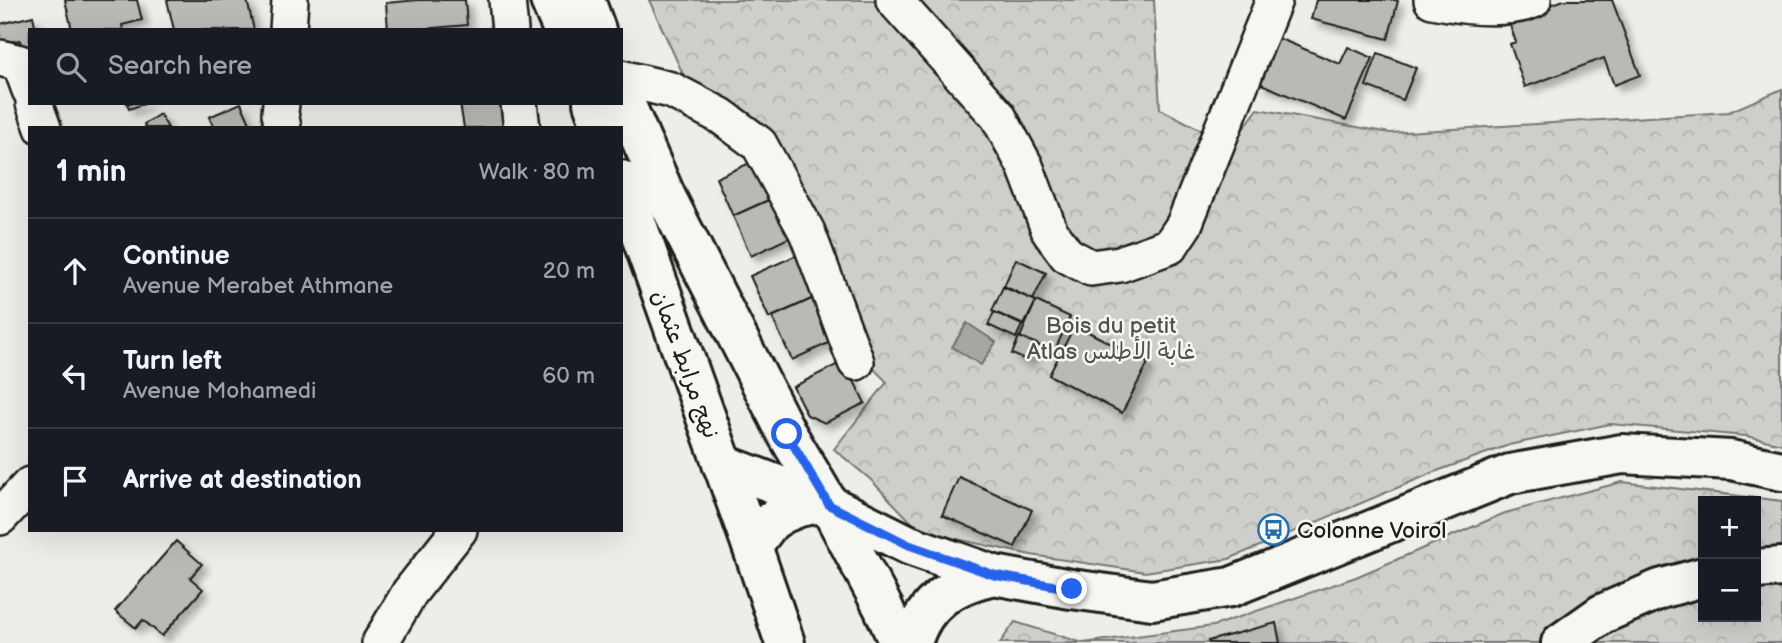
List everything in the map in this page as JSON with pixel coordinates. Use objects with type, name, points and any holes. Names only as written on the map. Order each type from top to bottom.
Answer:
[{"type":"main road","points":[[550,0],[562,28]]},
{"type":"main road","points":[[585,0],[595,28]]},
{"type":"main road","points":[[623,98],[680,224],[787,434],[829,505],[883,607],[899,643]]},
{"type":"main road","points":[[594,105],[601,126]]},
{"type":"main road","name":"نهج مرابط عثمان","points":[[623,186],[785,643]]},
{"type":"main road","points":[[722,464],[829,505],[909,545],[994,575],[1152,600],[1231,587],[1510,474],[1622,454],[1731,460],[1782,471]]},
{"type":"main road","points":[[752,546],[771,522],[784,513],[814,504],[829,505]]},
{"type":"main road","points":[[1761,569],[1782,567]]},
{"type":"main road","points":[[912,643],[915,631],[929,610],[947,592],[970,580],[994,575]]},
{"type":"main road","points":[[1561,643],[1602,614],[1660,589],[1698,578]]},
{"type":"street","points":[[288,28],[290,0]]},
{"type":"street","points":[[507,0],[510,28]]},
{"type":"street","points":[[894,0],[998,116],[1025,166],[1051,232],[1067,255],[1091,268],[1120,264],[1170,246],[1184,225],[1274,0]]},
{"type":"street","points":[[1432,0],[1451,4],[1508,7],[1533,0]]},
{"type":"street","points":[[0,58],[20,62],[28,84]]},
{"type":"street","points":[[623,78],[671,90],[721,116],[759,144],[807,232],[856,362]]},
{"type":"street","points":[[35,105],[42,126]]},
{"type":"street","points":[[281,105],[283,126]]},
{"type":"street","points":[[519,105],[522,126]]},
{"type":"street","points":[[0,517],[28,487]]},
{"type":"street","points":[[380,643],[410,592],[457,532]]},
{"type":"green space","name":"Bois du petit Atlas غابة الأطلس","points":[[649,0],[1154,0],[1160,109],[1231,145],[1258,109],[1390,133],[1729,112],[1782,89],[1782,444],[1746,436],[1610,424],[1509,445],[1437,471],[1229,559],[1145,572],[1031,555],[920,531],[871,480],[834,449],[887,382],[853,348],[774,163],[710,133]]},
{"type":"green space","points":[[1622,482],[1740,496],[1698,496],[1698,622],[1761,622],[1761,499],[1782,501],[1782,643],[1083,643],[1213,626],[1356,577],[1505,513]]},
{"type":"green space","points":[[1015,622],[1083,643],[1000,643]]},
{"type":"shaded area","points":[[967,323],[996,342],[981,365],[952,347]]},
{"type":"building","points":[[65,0],[137,0],[142,20],[122,25],[123,28],[72,28]]},
{"type":"building","points":[[167,0],[247,0],[254,28],[174,28]]},
{"type":"building","points":[[465,0],[467,25],[388,28],[386,3]]},
{"type":"building","points":[[1316,0],[1398,1],[1388,39],[1311,19]]},
{"type":"building","points":[[1564,0],[1612,0],[1640,75],[1614,85],[1604,58],[1525,87],[1510,44],[1516,42],[1508,20]]},
{"type":"building","points":[[33,16],[36,28],[28,28],[28,76],[20,40],[0,44],[0,24]]},
{"type":"building","points":[[1278,38],[1340,64],[1348,47],[1373,58],[1346,120],[1259,83]]},
{"type":"building","points":[[1378,53],[1416,68],[1403,100],[1366,86]]},
{"type":"building","points":[[242,105],[251,126],[213,126],[209,117]]},
{"type":"building","points":[[460,105],[504,105],[508,126],[464,126]]},
{"type":"building","points":[[160,114],[167,126],[145,126],[144,124]]},
{"type":"building","points":[[761,158],[777,196],[733,216],[716,178]]},
{"type":"building","points":[[780,195],[797,234],[751,256],[733,216]]},
{"type":"building","points":[[797,255],[816,297],[769,318],[750,276]]},
{"type":"building","points":[[1016,259],[1046,273],[1033,300],[1004,286]]},
{"type":"building","points":[[1003,287],[1036,301],[1024,325],[992,311]]},
{"type":"building","points":[[816,297],[835,340],[792,360],[772,317]]},
{"type":"building","points":[[1036,301],[1070,317],[1054,352],[1020,337]]},
{"type":"building","points":[[994,312],[1022,325],[1016,338],[988,325]]},
{"type":"building","points":[[1075,325],[1148,363],[1122,413],[1049,375]]},
{"type":"building","points":[[1019,337],[1037,344],[1028,361],[1012,354]]},
{"type":"building","points":[[844,361],[865,403],[825,423],[807,415],[793,387]]},
{"type":"building","points":[[959,477],[1032,510],[1015,547],[942,515]]},
{"type":"building","points":[[176,541],[202,564],[190,578],[203,589],[162,636],[143,620],[136,628],[115,611]]},
{"type":"building","points":[[1276,623],[1280,643],[1208,641]]},
{"type":"place","name":"Colonne Voirol","points":[[1274,530]]},
{"type":"route","points":[[787,434],[829,505],[909,545],[994,575],[1072,589]]}]
